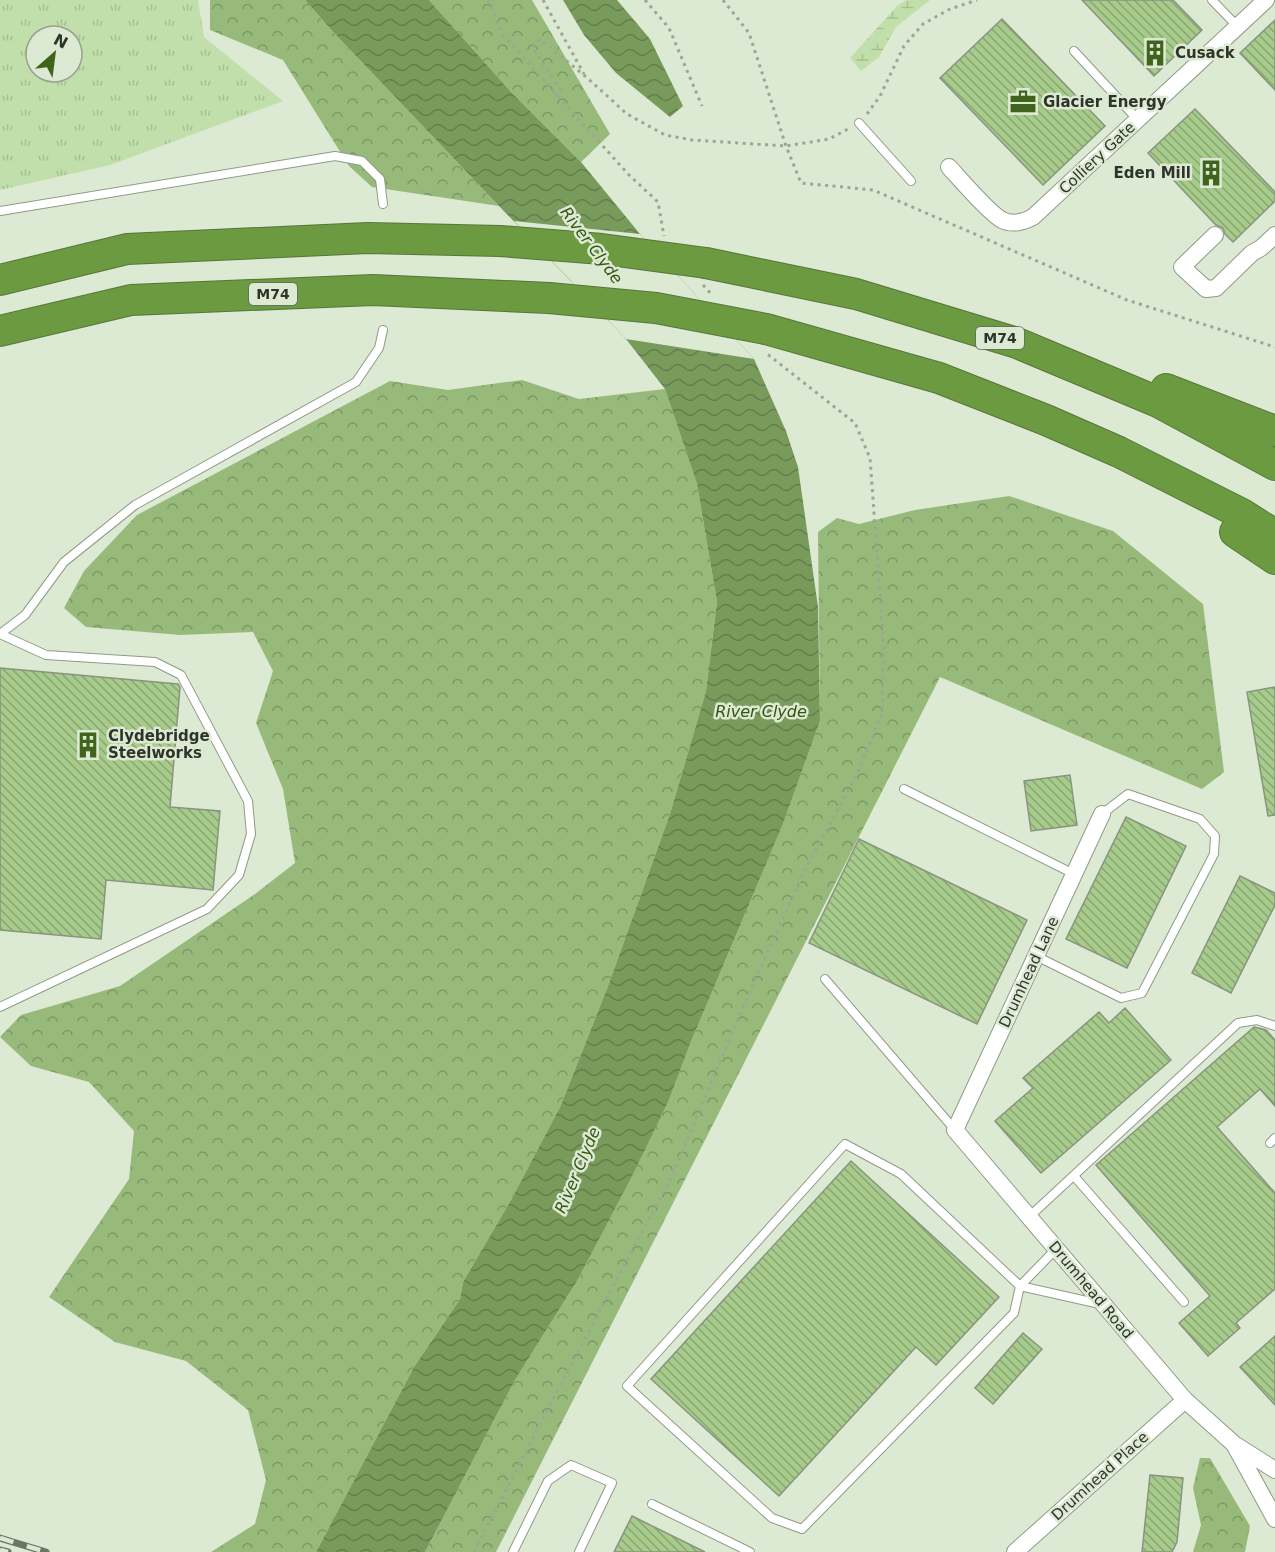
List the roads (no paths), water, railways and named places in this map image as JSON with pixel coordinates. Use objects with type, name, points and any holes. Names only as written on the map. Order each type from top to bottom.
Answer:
[{"type":"highway","name":"M74","points":[[0,280],[127,249],[368,238],[500,241],[603,249],[704,274],[856,294],[1176,391],[1275,431]]},
{"type":"highway","name":"M74","points":[[0,331],[131,300],[373,290],[549,298],[656,308],[765,340],[939,378],[1046,420],[1119,452],[1242,514],[1275,535]]},
{"type":"highway","name":"M74","points":[[1017,343],[1158,402],[1275,465]]},
{"type":"highway","name":"M74","points":[[1119,452],[1275,559]]},
{"type":"street","name":"Colliery Gate","points":[[949,167],[1002,220],[1017,223],[1033,217],[1266,0]]},
{"type":"street","points":[[1215,235],[1182,267],[1206,289],[1215,288],[1275,235]]},
{"type":"street","name":"Drumhead Lane","points":[[955,1130],[1102,814]]},
{"type":"street","name":"Drumhead Road","points":[[955,1130],[1185,1400],[1234,1444]]},
{"type":"street","name":"Drumhead Place","points":[[1015,1552],[1185,1400]]},
{"type":"street","points":[[1234,1444],[1275,1470]]},
{"type":"street","points":[[1234,1444],[1275,1519]]},
{"type":"lane","points":[[1212,0],[1238,27]]},
{"type":"lane","points":[[1074,51],[1138,120]]},
{"type":"lane","points":[[860,123],[911,181]]},
{"type":"lane","points":[[0,211],[335,156],[362,161],[380,179],[383,204]]},
{"type":"lane","points":[[0,1007],[207,909],[238,875],[251,834],[248,801],[181,675],[155,662],[46,655],[0,634],[26,615],[64,562],[135,505],[356,382],[379,348],[383,330]]},
{"type":"lane","points":[[904,789],[1074,874]]},
{"type":"lane","points":[[1036,956],[1121,998],[1142,993],[1214,854],[1215,836],[1200,819],[1128,794],[1102,814]]},
{"type":"lane","points":[[825,979],[955,1130]]},
{"type":"lane","points":[[1029,1218],[1238,1023],[1257,1020],[1275,1026]]},
{"type":"lane","points":[[1056,1249],[1020,1286],[1014,1313],[802,1529],[772,1518],[627,1386],[845,1144],[901,1174],[1020,1286],[1103,1304]]},
{"type":"lane","points":[[1074,1176],[1184,1302]]},
{"type":"lane","points":[[513,1552],[548,1481],[571,1465],[612,1482],[579,1552]]},
{"type":"lane","points":[[652,1504],[750,1552]]},
{"type":"water","name":"River Clyde","points":[[305,0],[429,0],[512,93],[581,162],[640,234],[754,359],[786,431],[798,467],[818,607],[820,721],[783,824],[690,1044],[669,1100],[577,1281],[515,1380],[425,1552],[316,1552],[414,1367],[460,1299],[463,1282],[511,1200],[561,1105],[608,986],[670,814],[706,691],[717,602],[697,484],[665,389],[626,339]]},
{"type":"water","points":[[563,0],[617,0],[650,39],[683,106],[670,117],[616,73],[584,35]]},
{"type":"railway","points":[[0,1538],[46,1552]]},
{"type":"railway","points":[[0,1550],[8,1552]]},
{"type":"place","name":"Cusack","points":[[1155,53]]},
{"type":"place","name":"Glacier Energy","points":[[1023,102]]},
{"type":"place","name":"Eden Mill","points":[[1211,173]]},
{"type":"place","name":"Clydebridge Steelworks","points":[[88,745]]}]
